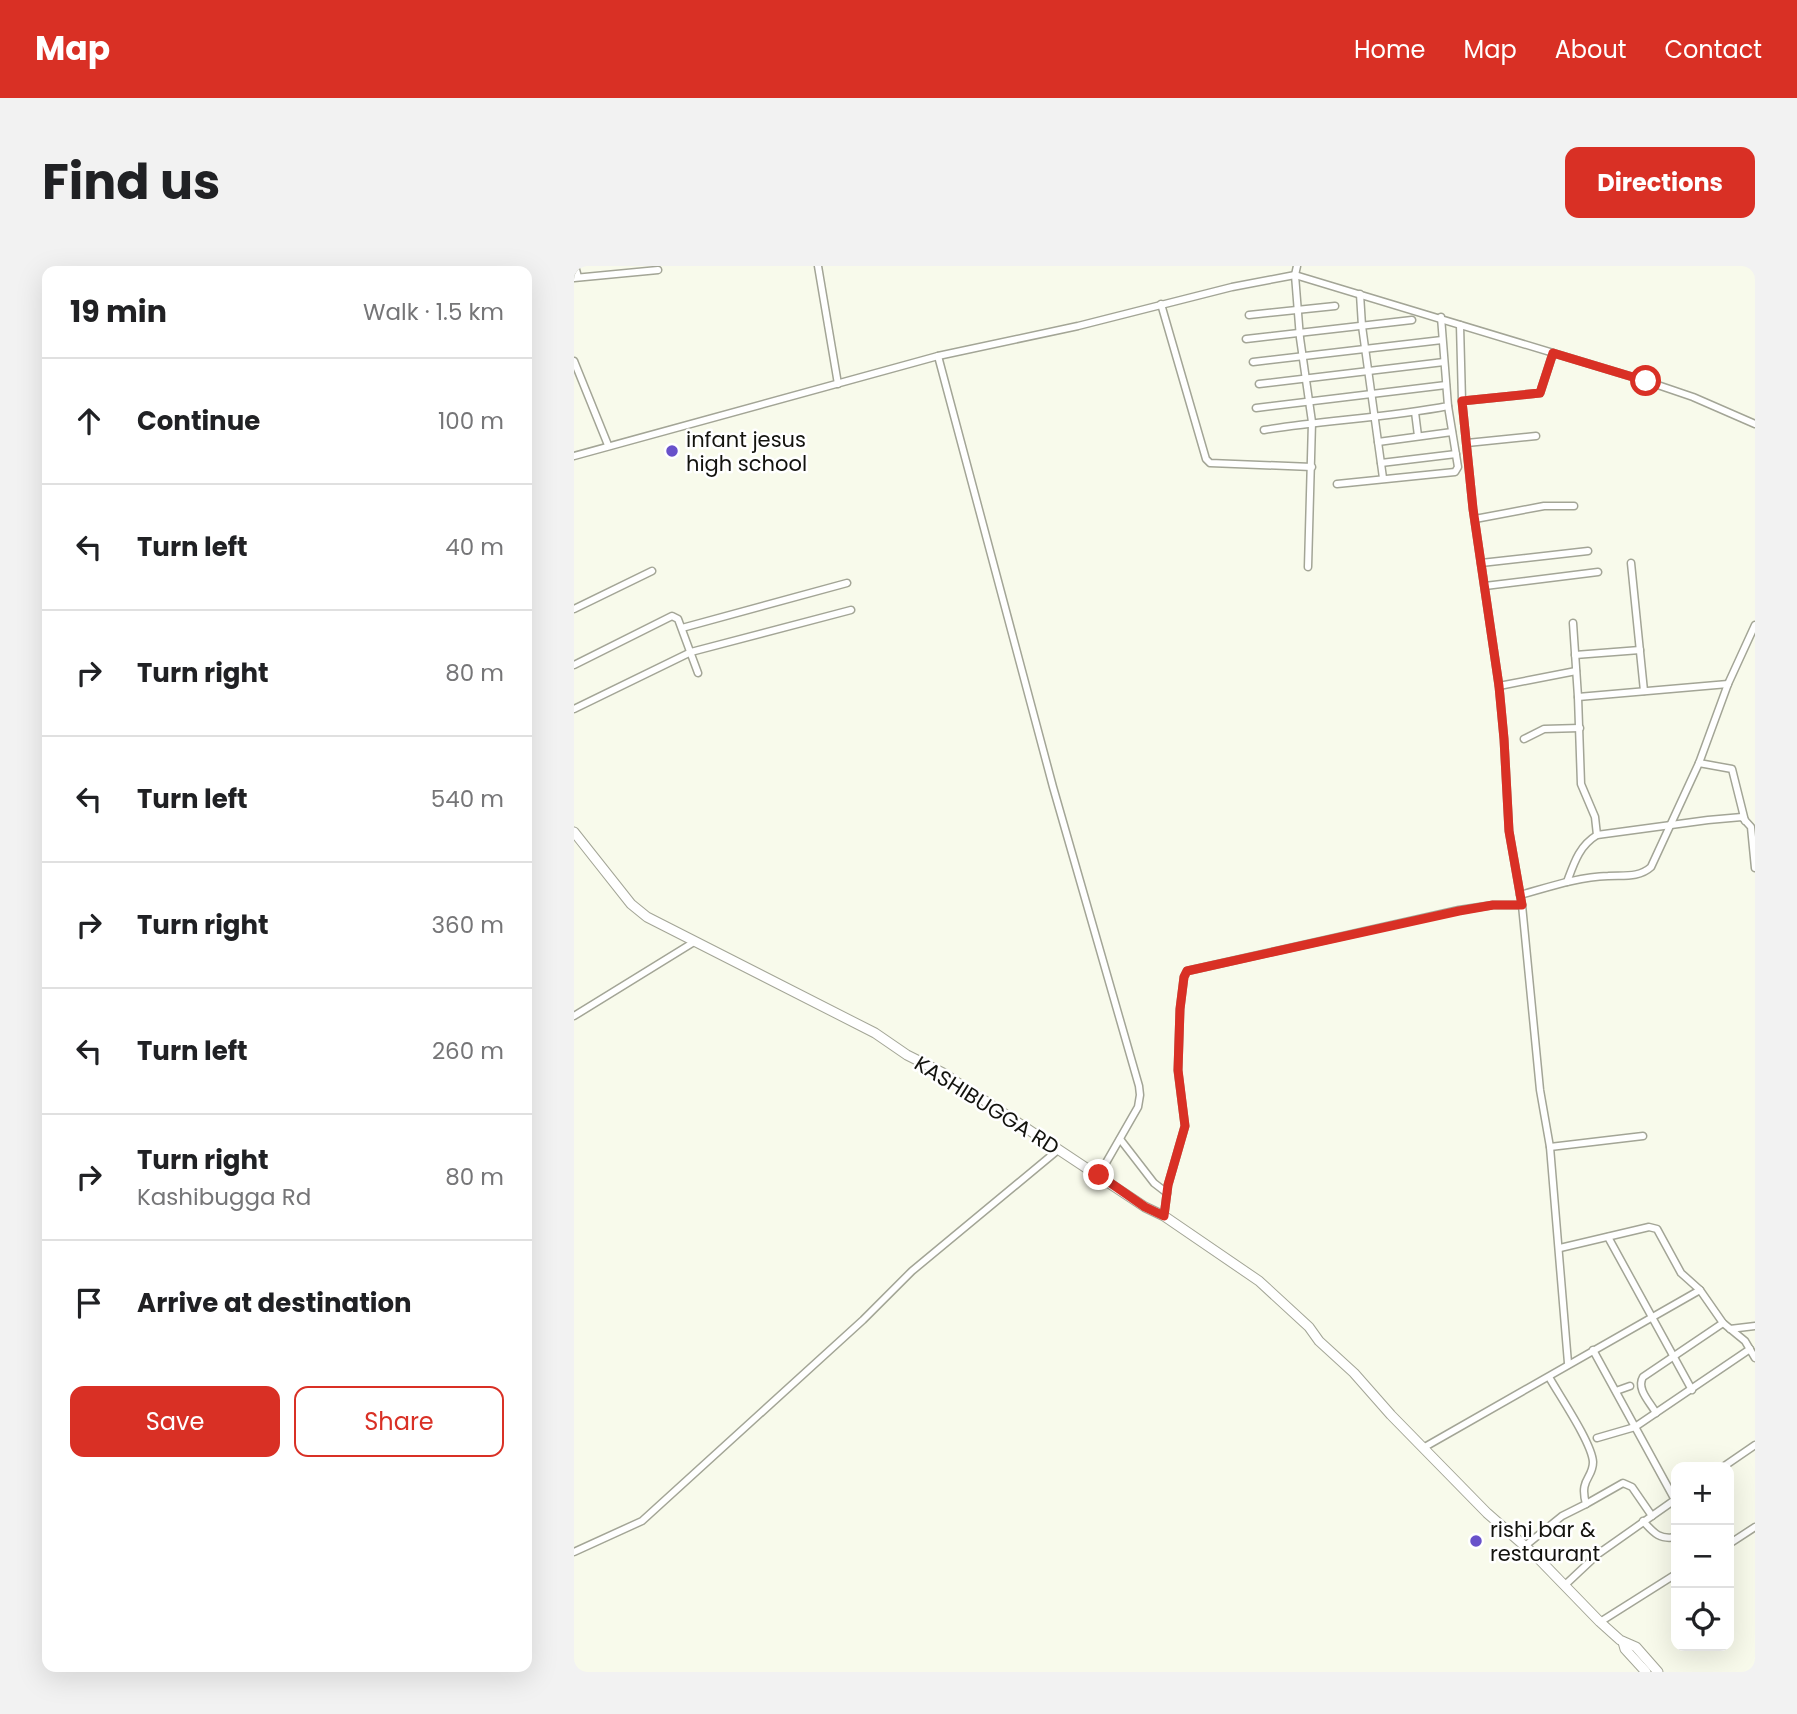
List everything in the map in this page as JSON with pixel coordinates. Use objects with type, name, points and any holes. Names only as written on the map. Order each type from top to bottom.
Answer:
[{"type":"main road","name":"KASHIBUGGA RD","points":[[574,832],[631,904],[647,917],[875,1033],[907,1055],[943,1073],[1259,1281],[1309,1327],[1423,1448],[1600,1622],[1623,1642],[1636,1647],[1658,1672]]},
{"type":"main road","name":"KASHIBUGGA RD","points":[[1623,1642],[1625,1649],[1646,1672]]},
{"type":"street","points":[[575,266],[576,278],[658,270]]},
{"type":"street","points":[[818,266],[838,384]]},
{"type":"street","points":[[1297,266],[1295,275],[1300,334],[1312,422],[1308,567]]},
{"type":"street","points":[[574,456],[938,356],[1295,275],[1441,317],[1693,397],[1755,424]]},
{"type":"street","points":[[1360,293],[1383,478]]},
{"type":"street","points":[[1161,304],[1206,459],[1210,463],[1312,467]]},
{"type":"street","points":[[1249,315],[1335,306]]},
{"type":"street","points":[[1337,484],[1455,472],[1458,467],[1448,406],[1441,317]]},
{"type":"street","points":[[1246,340],[1412,320]]},
{"type":"street","points":[[1460,325],[1462,401],[1475,519],[1499,686],[1509,831],[1522,905],[1540,1090],[1550,1147],[1569,1363]]},
{"type":"street","points":[[1253,362],[1442,340]]},
{"type":"street","points":[[1462,401],[1540,393],[1553,353]]},
{"type":"street","points":[[938,356],[1053,787],[1139,1086],[1138,1107],[1099,1175]]},
{"type":"street","points":[[574,361],[608,445]]},
{"type":"street","points":[[1259,384],[1444,362]]},
{"type":"street","points":[[1256,408],[1446,385]]},
{"type":"street","points":[[1264,430],[1448,406]]},
{"type":"street","points":[[1415,412],[1418,436]]},
{"type":"street","points":[[1378,442],[1452,432]]},
{"type":"street","points":[[1467,443],[1536,436]]},
{"type":"street","points":[[1381,463],[1456,454]]},
{"type":"street","points":[[1475,519],[1544,506],[1574,506]]},
{"type":"street","points":[[1481,563],[1588,551]]},
{"type":"street","points":[[1631,563],[1644,691]]},
{"type":"street","points":[[574,609],[652,571]]},
{"type":"street","points":[[1485,586],[1598,572]]},
{"type":"street","points":[[682,628],[847,583]]},
{"type":"street","points":[[574,709],[691,652],[851,610]]},
{"type":"street","points":[[574,665],[676,616],[698,673]]},
{"type":"street","points":[[1573,623],[1581,784],[1595,817],[1597,835]]},
{"type":"street","points":[[1520,895],[1567,882],[1645,872],[1651,867],[1699,763],[1728,684],[1755,625]]},
{"type":"street","points":[[1575,655],[1640,650]]},
{"type":"street","points":[[1499,686],[1577,671]]},
{"type":"street","points":[[1578,697],[1728,684]]},
{"type":"street","points":[[1524,739],[1544,729],[1580,728]]},
{"type":"street","points":[[1699,763],[1732,769],[1746,822]]},
{"type":"street","points":[[1567,882],[1579,851],[1597,835],[1742,817],[1751,827],[1755,868]]},
{"type":"street","points":[[1164,1216],[1167,1193],[1185,1126],[1178,1070],[1180,1009],[1187,971],[1459,911],[1493,905],[1522,905]]},
{"type":"street","points":[[574,1016],[694,942]]},
{"type":"street","points":[[1550,1147],[1643,1136]]},
{"type":"street","points":[[1120,1139],[1154,1183],[1167,1193]]},
{"type":"street","points":[[574,1552],[642,1521],[863,1320],[912,1271],[1058,1150]]},
{"type":"street","points":[[1560,1248],[1648,1227],[1657,1229],[1681,1273],[1700,1290],[1723,1323],[1745,1341],[1755,1358]]},
{"type":"street","points":[[1608,1237],[1692,1390]]},
{"type":"street","points":[[1423,1448],[1700,1290]]},
{"type":"street","points":[[1656,1413],[1641,1388],[1640,1381],[1723,1323]]},
{"type":"street","points":[[1730,1329],[1755,1326]]},
{"type":"street","points":[[1598,1438],[1635,1427],[1750,1349]]},
{"type":"street","points":[[1593,1350],[1671,1491]]},
{"type":"street","points":[[1549,1377],[1570,1410],[1592,1456],[1592,1468],[1583,1488],[1586,1504]]},
{"type":"street","points":[[1616,1391],[1630,1386]]},
{"type":"street","points":[[1730,1462],[1755,1445]]},
{"type":"street","points":[[1525,1546],[1562,1516],[1618,1485],[1627,1484],[1651,1516]]},
{"type":"street","points":[[1565,1585],[1598,1555],[1671,1503]]},
{"type":"street","points":[[1643,1521],[1658,1536],[1671,1538]]},
{"type":"street","points":[[1734,1541],[1755,1527]]},
{"type":"street","points":[[1600,1622],[1671,1577]]},
{"type":"place","name":"infant jesus high school","points":[[672,451]]},
{"type":"place","name":"rishi bar & restaurant","points":[[1476,1541]]},
{"type":"route","points":[[1099,1175],[1145,1207],[1164,1216],[1168,1185],[1185,1126],[1178,1070],[1180,1009],[1187,971],[1459,911],[1493,905],[1522,905],[1509,831],[1499,686],[1473,509],[1462,401],[1540,393],[1553,353],[1646,381]]}]
